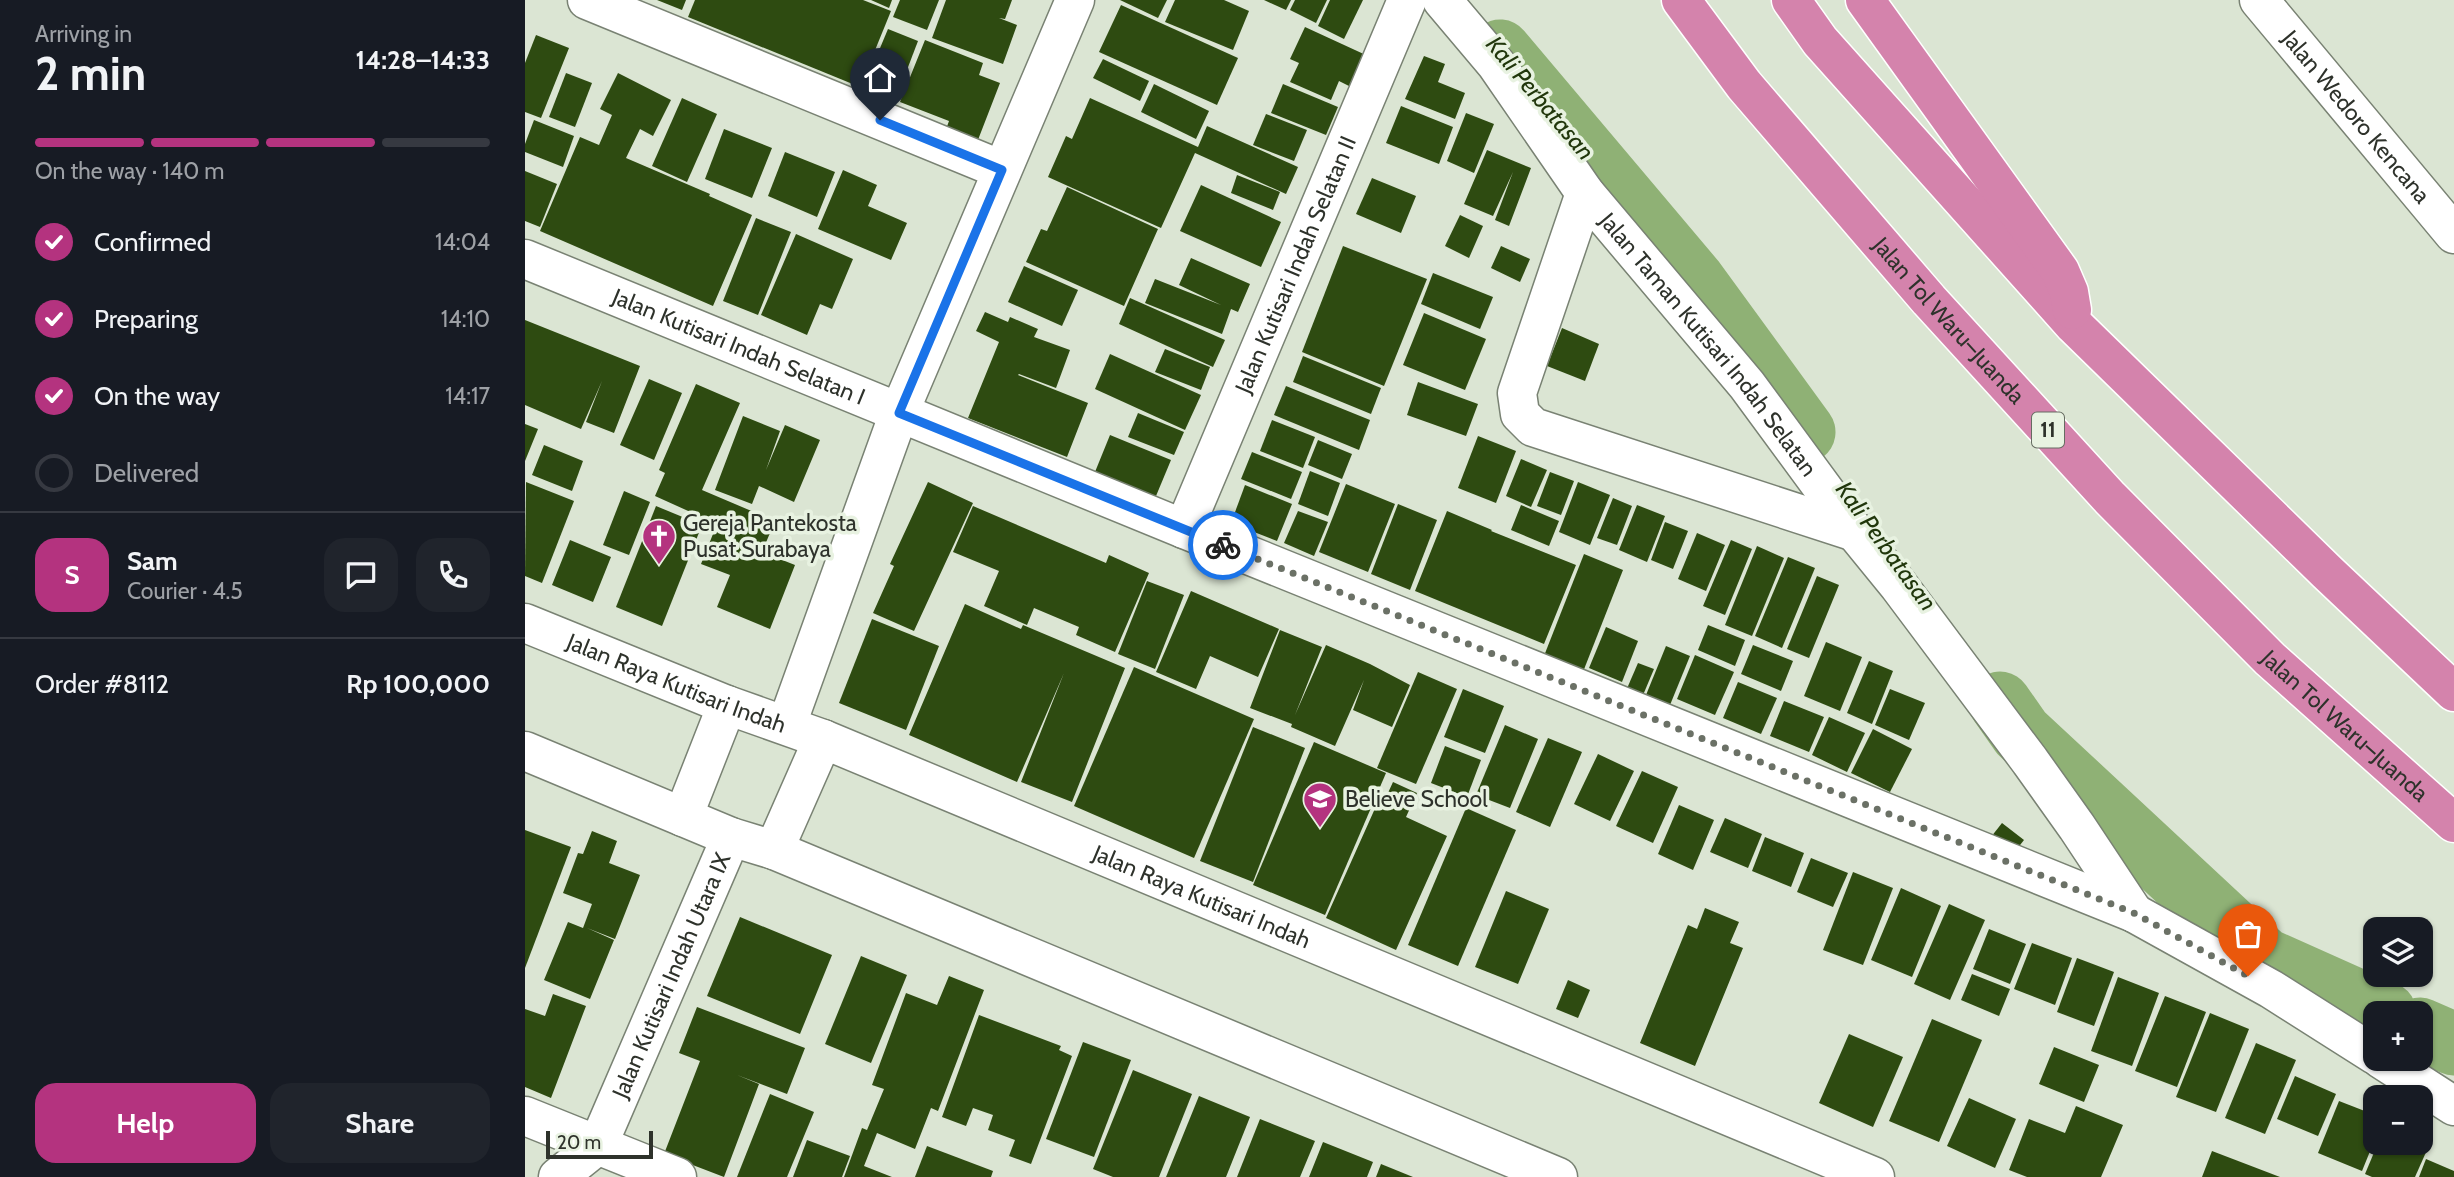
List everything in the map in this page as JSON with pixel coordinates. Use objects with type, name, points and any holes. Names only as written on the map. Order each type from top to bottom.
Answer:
[{"type":"highway","points":[[1669,0],[1744,85]]},
{"type":"highway","name":"Jalan Tol Waru–Juanda","points":[[1681,0],[1744,85],[1929,300],[2110,498],[2270,659],[2454,823]]},
{"type":"highway","points":[[1791,0],[1820,41],[2074,325],[2454,692]]},
{"type":"highway","points":[[1864,0],[2060,271],[2069,292],[2074,325]]},
{"type":"street","points":[[587,0],[1002,170]]},
{"type":"street","points":[[787,724],[899,413],[1075,0]]},
{"type":"street","name":"Jalan Kutisari Indah Selatan II","points":[[1184,529],[1407,0]]},
{"type":"street","name":"Jalan Taman Kutisari Indah Selatan","points":[[1442,0],[1496,64],[1585,193],[1747,385],[1855,532],[1899,586],[2030,761],[2134,913]]},
{"type":"street","name":"Jalan Wedoro Kencana","points":[[2259,0],[2454,234]]},
{"type":"street","name":"Jalan Taman Kutisari Indah Selatan","points":[[1585,193],[1517,393],[1520,414],[1533,427],[1855,532]]},
{"type":"street","name":"Jalan Kutisari Indah Selatan I","points":[[525,259],[2134,913],[2271,989],[2363,1047]]},
{"type":"street","name":"Jalan Raya Kutisari Indah","points":[[525,623],[727,705],[823,738],[1875,1177]]},
{"type":"street","points":[[683,817],[727,705]]},
{"type":"street","points":[[774,850],[823,738]]},
{"type":"street","points":[[525,751],[683,817],[774,850],[1558,1177]]},
{"type":"street","name":"Jalan Kutisari Indah Utara IX","points":[[558,1177],[598,1145],[731,836]]},
{"type":"street","points":[[2400,1071],[2454,1106]]},
{"type":"street","points":[[525,1116],[677,1177]]},
{"type":"building","points":[[657,0],[686,0],[682,10]]},
{"type":"building","points":[[695,0],[863,0],[891,11],[860,87],[688,17]]},
{"type":"building","points":[[871,0],[892,0],[889,8]]},
{"type":"building","points":[[900,0],[939,0],[927,30],[893,17]]},
{"type":"building","points":[[946,0],[1012,0],[1005,19],[999,18],[1017,25],[1003,64],[932,38]]},
{"type":"building","points":[[1120,0],[1167,0],[1158,18]]},
{"type":"building","points":[[1175,0],[1224,0],[1249,11],[1233,50],[1165,22]]},
{"type":"building","points":[[1264,0],[1291,0],[1286,10]]},
{"type":"building","points":[[1295,0],[1327,0],[1316,23],[1290,10]]},
{"type":"building","points":[[1330,0],[1363,0],[1344,39],[1318,26]]},
{"type":"building","points":[[1121,5],[1238,58],[1217,105],[1099,52]]},
{"type":"building","points":[[1305,27],[1368,56],[1353,88],[1339,81],[1331,100],[1290,82],[1299,63],[1290,59]]},
{"type":"building","points":[[888,29],[918,41],[897,96],[865,84]]},
{"type":"building","points":[[536,35],[569,48],[541,118],[525,112],[525,63]]},
{"type":"building","points":[[925,40],[983,63],[979,75],[1000,83],[976,145],[945,132],[949,121],[900,102]]},
{"type":"building","points":[[1424,56],[1445,64],[1438,82],[1465,93],[1455,119],[1405,99]]},
{"type":"building","points":[[1103,59],[1149,81],[1140,101],[1093,78]]},
{"type":"building","points":[[566,73],[592,83],[575,127],[549,117]]},
{"type":"building","points":[[618,73],[671,100],[653,136],[640,129],[626,158],[752,215],[713,306],[540,231],[580,137],[599,145],[612,115],[600,109]]},
{"type":"building","points":[[1154,84],[1209,111],[1196,139],[1141,112]]},
{"type":"building","points":[[1283,84],[1338,107],[1326,135],[1271,113]]},
{"type":"building","points":[[682,98],[717,114],[687,182],[652,166]]},
{"type":"building","points":[[1090,98],[1198,147],[1207,126],[1298,167],[1286,194],[1195,153],[1161,228],[1048,177],[1066,136],[1072,139]]},
{"type":"building","points":[[1401,106],[1453,127],[1439,164],[1386,143]]},
{"type":"building","points":[[1466,113],[1494,124],[1474,173],[1447,161]]},
{"type":"building","points":[[1266,114],[1307,130],[1294,161],[1253,145]]},
{"type":"building","points":[[534,120],[574,136],[563,167],[525,152],[525,144]]},
{"type":"building","points":[[724,129],[772,148],[752,198],[705,179]]},
{"type":"building","points":[[1487,150],[1531,168],[1509,226],[1495,220],[1513,172],[1493,216],[1464,204]]},
{"type":"building","points":[[785,152],[835,172],[817,217],[768,196]]},
{"type":"building","points":[[843,170],[877,185],[868,206],[907,223],[891,260],[818,229]]},
{"type":"building","points":[[525,171],[557,184],[540,227],[525,221]]},
{"type":"building","points":[[1237,175],[1280,192],[1273,210],[1231,193]]},
{"type":"building","points":[[1372,178],[1416,196],[1401,233],[1356,214]]},
{"type":"building","points":[[1201,185],[1281,222],[1261,267],[1180,231]]},
{"type":"building","points":[[1067,187],[1158,229],[1124,306],[1026,262],[1041,229],[1047,231]]},
{"type":"building","points":[[1460,215],[1483,226],[1469,258],[1445,246]]},
{"type":"building","points":[[756,218],[791,232],[758,315],[723,301]]},
{"type":"building","points":[[796,234],[853,259],[832,309],[820,304],[807,335],[761,315]]},
{"type":"building","points":[[1343,246],[1427,279],[1384,386],[1302,352]]},
{"type":"building","points":[[1501,246],[1530,259],[1520,282],[1491,268]]},
{"type":"building","points":[[1191,258],[1250,284],[1238,312],[1231,309],[1222,334],[1145,303],[1155,279],[1221,305],[1179,285]]},
{"type":"building","points":[[1024,266],[1078,290],[1062,326],[1008,302]]},
{"type":"building","points":[[1433,273],[1493,297],[1480,329],[1421,304]]},
{"type":"building","points":[[1130,298],[1225,340],[1213,367],[1119,324]]},
{"type":"building","points":[[985,312],[1008,322],[1010,317],[1038,329],[1034,337],[1070,350],[1056,388],[1018,375],[1088,403],[1067,457],[968,418],[999,342],[976,331]]},
{"type":"building","points":[[1424,313],[1486,339],[1465,390],[1403,365]]},
{"type":"building","points":[[525,320],[640,366],[614,433],[586,422],[602,381],[581,429],[525,405]]},
{"type":"building","points":[[1562,328],[1599,344],[1585,381],[1547,366]]},
{"type":"building","points":[[1165,349],[1210,367],[1201,390],[1155,372]]},
{"type":"building","points":[[1110,354],[1201,395],[1185,430],[1095,389]]},
{"type":"building","points":[[1303,356],[1381,388],[1371,414],[1293,382]]},
{"type":"building","points":[[649,379],[682,393],[654,460],[620,445]]},
{"type":"building","points":[[1418,382],[1478,404],[1466,436],[1407,415]]},
{"type":"building","points":[[696,384],[740,403],[702,490],[775,521],[762,552],[795,565],[770,629],[717,607],[730,575],[701,564],[717,524],[655,496],[665,473],[659,470]]},
{"type":"building","points":[[1286,386],[1370,420],[1359,450],[1274,415]]},
{"type":"building","points":[[1138,413],[1184,432],[1174,455],[1128,437]]},
{"type":"building","points":[[743,416],[780,431],[766,470],[785,425],[820,440],[794,502],[759,486],[752,504],[715,490]]},
{"type":"building","points":[[1272,420],[1315,437],[1303,468],[1260,451]]},
{"type":"building","points":[[525,424],[538,429],[525,461]]},
{"type":"building","points":[[1110,435],[1171,460],[1156,496],[1095,472]]},
{"type":"building","points":[[1478,436],[1516,451],[1496,503],[1458,488]]},
{"type":"building","points":[[1318,440],[1352,454],[1342,479],[1308,465]]},
{"type":"building","points":[[544,445],[583,461],[572,491],[532,475]]},
{"type":"building","points":[[1252,452],[1302,472],[1291,499],[1241,479]]},
{"type":"building","points":[[1521,459],[1547,470],[1531,507],[1506,496]]},
{"type":"building","points":[[1310,471],[1340,483],[1328,516],[1298,504]]},
{"type":"building","points":[[1550,472],[1574,481],[1561,515],[1537,506]]},
{"type":"building","points":[[526,482],[574,501],[542,583],[525,576]]},
{"type":"building","points":[[928,482],[973,503],[914,631],[873,613],[894,566],[890,564]]},
{"type":"building","points":[[1578,482],[1610,495],[1590,545],[1559,532]]},
{"type":"building","points":[[1346,484],[1395,504],[1368,572],[1319,552]]},
{"type":"building","points":[[1245,485],[1292,504],[1277,541],[1231,523]]},
{"type":"building","points":[[624,491],[650,502],[629,555],[603,545]]},
{"type":"building","points":[[1613,498],[1632,506],[1617,545],[1597,538]]},
{"type":"building","points":[[1398,504],[1437,520],[1410,590],[1371,574]]},
{"type":"building","points":[[1521,505],[1559,521],[1549,546],[1511,530]]},
{"type":"building","points":[[1637,505],[1665,516],[1647,562],[1619,550]]},
{"type":"building","name":"Gereja Pantekosta Pusat Surabaya","points":[[656,506],[702,525],[662,626],[616,607]]},
{"type":"building","points":[[973,506],[1106,563],[1109,555],[1149,573],[1115,652],[1076,635],[1079,627],[1034,608],[1027,625],[984,606],[999,571],[953,552]]},
{"type":"building","points":[[1298,511],[1328,522],[1314,556],[1284,543]]},
{"type":"building","points":[[1447,511],[1576,565],[1544,644],[1415,591]]},
{"type":"building","points":[[1665,522],[1688,531],[1673,569],[1651,560]]},
{"type":"building","points":[[1697,533],[1725,545],[1706,591],[1678,579]]},
{"type":"building","points":[[570,540],[611,557],[593,602],[552,585]]},
{"type":"building","points":[[1731,540],[1752,549],[1725,615],[1703,606]]},
{"type":"building","points":[[1757,546],[1784,558],[1752,636],[1725,625]]},
{"type":"building","points":[[1584,554],[1623,570],[1581,677],[1542,661]]},
{"type":"building","points":[[1788,557],[1815,568],[1782,648],[1755,636]]},
{"type":"building","points":[[1817,576],[1839,585],[1809,658],[1787,649]]},
{"type":"building","points":[[1147,581],[1184,595],[1155,669],[1118,654]]},
{"type":"building","points":[[1191,591],[1279,629],[1258,677],[1210,656],[1196,689],[1156,672]]},
{"type":"building","points":[[965,604],[1021,629],[1023,625],[1125,668],[1072,802],[1021,782],[1064,673],[1017,782],[909,735]]},
{"type":"building","points":[[872,619],[939,646],[906,730],[839,703]]},
{"type":"building","points":[[1708,625],[1745,640],[1735,666],[1698,650]]},
{"type":"building","points":[[1606,627],[1638,641],[1622,682],[1589,668]]},
{"type":"building","points":[[1280,630],[1322,647],[1295,715],[1326,645],[1410,685],[1392,727],[1353,710],[1364,680],[1335,746],[1291,727],[1292,724],[1250,708]]},
{"type":"building","points":[[1826,642],[1862,657],[1840,711],[1804,696]]},
{"type":"building","points":[[1753,645],[1793,661],[1781,691],[1741,674]]},
{"type":"building","points":[[1666,646],[1690,656],[1670,705],[1646,695]]},
{"type":"building","points":[[1695,655],[1734,672],[1715,715],[1677,699]]},
{"type":"building","points":[[1869,661],[1893,671],[1872,724],[1847,713]]},
{"type":"building","points":[[1638,663],[1654,669],[1638,707],[1622,700]]},
{"type":"building","points":[[1134,667],[1254,719],[1194,858],[1074,806]]},
{"type":"building","points":[[1418,672],[1457,689],[1416,784],[1377,768]]},
{"type":"building","points":[[1738,682],[1777,698],[1761,734],[1723,718]]},
{"type":"building","points":[[1463,689],[1504,706],[1485,753],[1444,737]]},
{"type":"building","points":[[1890,689],[1925,703],[1909,740],[1875,725]]},
{"type":"building","points":[[1784,701],[1824,717],[1809,752],[1770,736]]},
{"type":"building","points":[[1829,717],[1865,733],[1847,772],[1812,755]]},
{"type":"building","points":[[1505,725],[1538,739],[1510,808],[1476,795]]},
{"type":"building","points":[[1253,727],[1305,748],[1253,882],[1200,861]]},
{"type":"building","points":[[1873,729],[1912,749],[1890,792],[1851,773]]},
{"type":"building","points":[[1548,738],[1582,752],[1550,827],[1516,812]]},
{"type":"building","name":"Believe School","points":[[1314,742],[1386,773],[1325,915],[1253,885]]},
{"type":"building","points":[[1445,746],[1481,760],[1467,797],[1431,783]]},
{"type":"building","points":[[1598,754],[1634,771],[1610,821],[1574,804]]},
{"type":"building","points":[[1642,771],[1678,787],[1653,843],[1616,826]]},
{"type":"building","points":[[1393,782],[1417,793],[1406,817],[1447,836],[1396,950],[1326,918],[1377,804],[1382,806]]},
{"type":"building","points":[[1679,805],[1714,820],[1693,870],[1658,854]]},
{"type":"building","points":[[1466,808],[1516,830],[1458,966],[1408,945]]},
{"type":"building","points":[[1725,818],[1762,834],[1748,868],[1710,852]]},
{"type":"building","points":[[2002,823],[2024,840],[2013,854],[1991,837]]},
{"type":"building","points":[[525,830],[571,847],[525,968]]},
{"type":"building","points":[[592,831],[617,841],[609,863],[640,875],[615,939],[587,928],[614,940],[590,999],[544,980],[568,922],[583,928],[592,904],[563,893],[578,853],[583,854]]},
{"type":"building","points":[[1765,837],[1804,853],[1791,887],[1752,871]]},
{"type":"building","points":[[1811,858],[1848,873],[1833,907],[1797,892]]},
{"type":"building","points":[[1853,872],[1893,888],[1863,965],[1823,950]]},
{"type":"building","points":[[1901,888],[1941,906],[1912,977],[1871,960]]},
{"type":"building","points":[[1506,891],[1549,909],[1518,984],[1475,967]]},
{"type":"building","points":[[1949,904],[1985,920],[1950,1000],[1914,984]]},
{"type":"building","points":[[1705,908],[1739,922],[1730,943],[1743,948],[1695,1066],[1640,1043],[1688,925],[1697,929]]},
{"type":"building","points":[[740,917],[832,955],[800,1034],[707,996]]},
{"type":"building","points":[[1989,929],[2026,944],[2010,984],[1973,969]]},
{"type":"building","points":[[2032,943],[2072,958],[2055,1005],[2014,989]]},
{"type":"building","points":[[861,956],[907,975],[871,1063],[825,1044]]},
{"type":"building","points":[[2077,958],[2114,972],[2094,1026],[2057,1012]]},
{"type":"building","points":[[1972,974],[2010,989],[1999,1016],[1961,1000]]},
{"type":"building","points":[[949,976],[984,990],[938,1111],[931,1108],[915,1149],[877,1133],[864,1166],[892,1177],[844,1177],[862,1128],[867,1130],[884,1089],[872,1085],[906,993],[937,1005]]},
{"type":"building","points":[[2118,977],[2159,993],[2132,1066],[2091,1051]]},
{"type":"building","points":[[1568,980],[1590,990],[1578,1018],[1556,1009]]},
{"type":"building","points":[[553,994],[586,1006],[551,1098],[525,1087],[525,1009],[545,1016]]},
{"type":"building","points":[[2165,996],[2206,1012],[2177,1087],[2135,1071]]},
{"type":"building","points":[[697,1007],[805,1048],[787,1094],[737,1075],[759,1084],[724,1177],[664,1154],[700,1061],[679,1053]]},
{"type":"building","points":[[2210,1013],[2249,1029],[2216,1112],[2176,1097]]},
{"type":"building","points":[[979,1015],[1061,1046],[1059,1050],[1072,1056],[1031,1164],[1009,1156],[1015,1140],[988,1130],[993,1115],[973,1108],[966,1126],[942,1117]]},
{"type":"building","points":[[1932,1019],[1982,1040],[1939,1142],[1889,1121]]},
{"type":"building","points":[[1849,1034],[1903,1057],[1873,1127],[1819,1103]]},
{"type":"building","points":[[1083,1042],[1131,1060],[1094,1157],[1046,1139]]},
{"type":"building","points":[[2256,1043],[2296,1060],[2265,1134],[2225,1118]]},
{"type":"building","points":[[2054,1047],[2099,1065],[2084,1102],[2039,1084]]},
{"type":"building","points":[[1133,1070],[1192,1094],[1159,1177],[1113,1177],[1093,1169]]},
{"type":"building","points":[[2295,1076],[2336,1094],[2318,1136],[2277,1119]]},
{"type":"building","points":[[770,1094],[814,1112],[787,1177],[737,1177]]},
{"type":"building","points":[[1199,1096],[1250,1117],[1226,1177],[1166,1177]]},
{"type":"building","points":[[1969,1098],[2016,1119],[1995,1168],[1947,1146]]},
{"type":"building","points":[[2339,1101],[2363,1110],[2363,1155],[2368,1155],[2362,1171],[2318,1153]]},
{"type":"building","points":[[2076,1106],[2123,1125],[2101,1177],[2027,1177],[2009,1170],[2029,1119],[2065,1133]]},
{"type":"building","points":[[1260,1119],[1315,1141],[1300,1177],[1237,1177]]},
{"type":"building","points":[[807,1140],[850,1156],[842,1177],[793,1177]]},
{"type":"building","points":[[1323,1142],[1373,1162],[1367,1177],[1309,1177]]},
{"type":"building","points":[[927,1146],[993,1171],[991,1177],[915,1177]]},
{"type":"building","points":[[2212,1151],[2280,1177],[2202,1177]]},
{"type":"building","points":[[2373,1155],[2425,1155],[2415,1177],[2372,1177],[2365,1174]]},
{"type":"building","points":[[2426,1159],[2454,1171],[2454,1177],[2419,1177]]},
{"type":"building","points":[[1381,1164],[1413,1177],[1376,1177]]},
{"type":"waterway","name":"Kali Perbatasan","points":[[1500,51],[1694,281],[1804,432]]},
{"type":"waterway","name":"Kali Perbatasan","points":[[2000,703],[2021,733],[2264,959],[2363,1003]]},
{"type":"waterway","name":"Kali Perbatasan","points":[[2433,1035],[2454,1044]]},
{"type":"way so far","points":[[1223,545],[2134,913],[2248,976]]},
{"type":"place","name":"Gereja Pantekosta Pusat Surabaya","points":[[659,566]]},
{"type":"place","name":"Believe School","points":[[1320,829]]},
{"type":"route","points":[[880,120],[1002,170],[899,413],[1223,545]]}]
